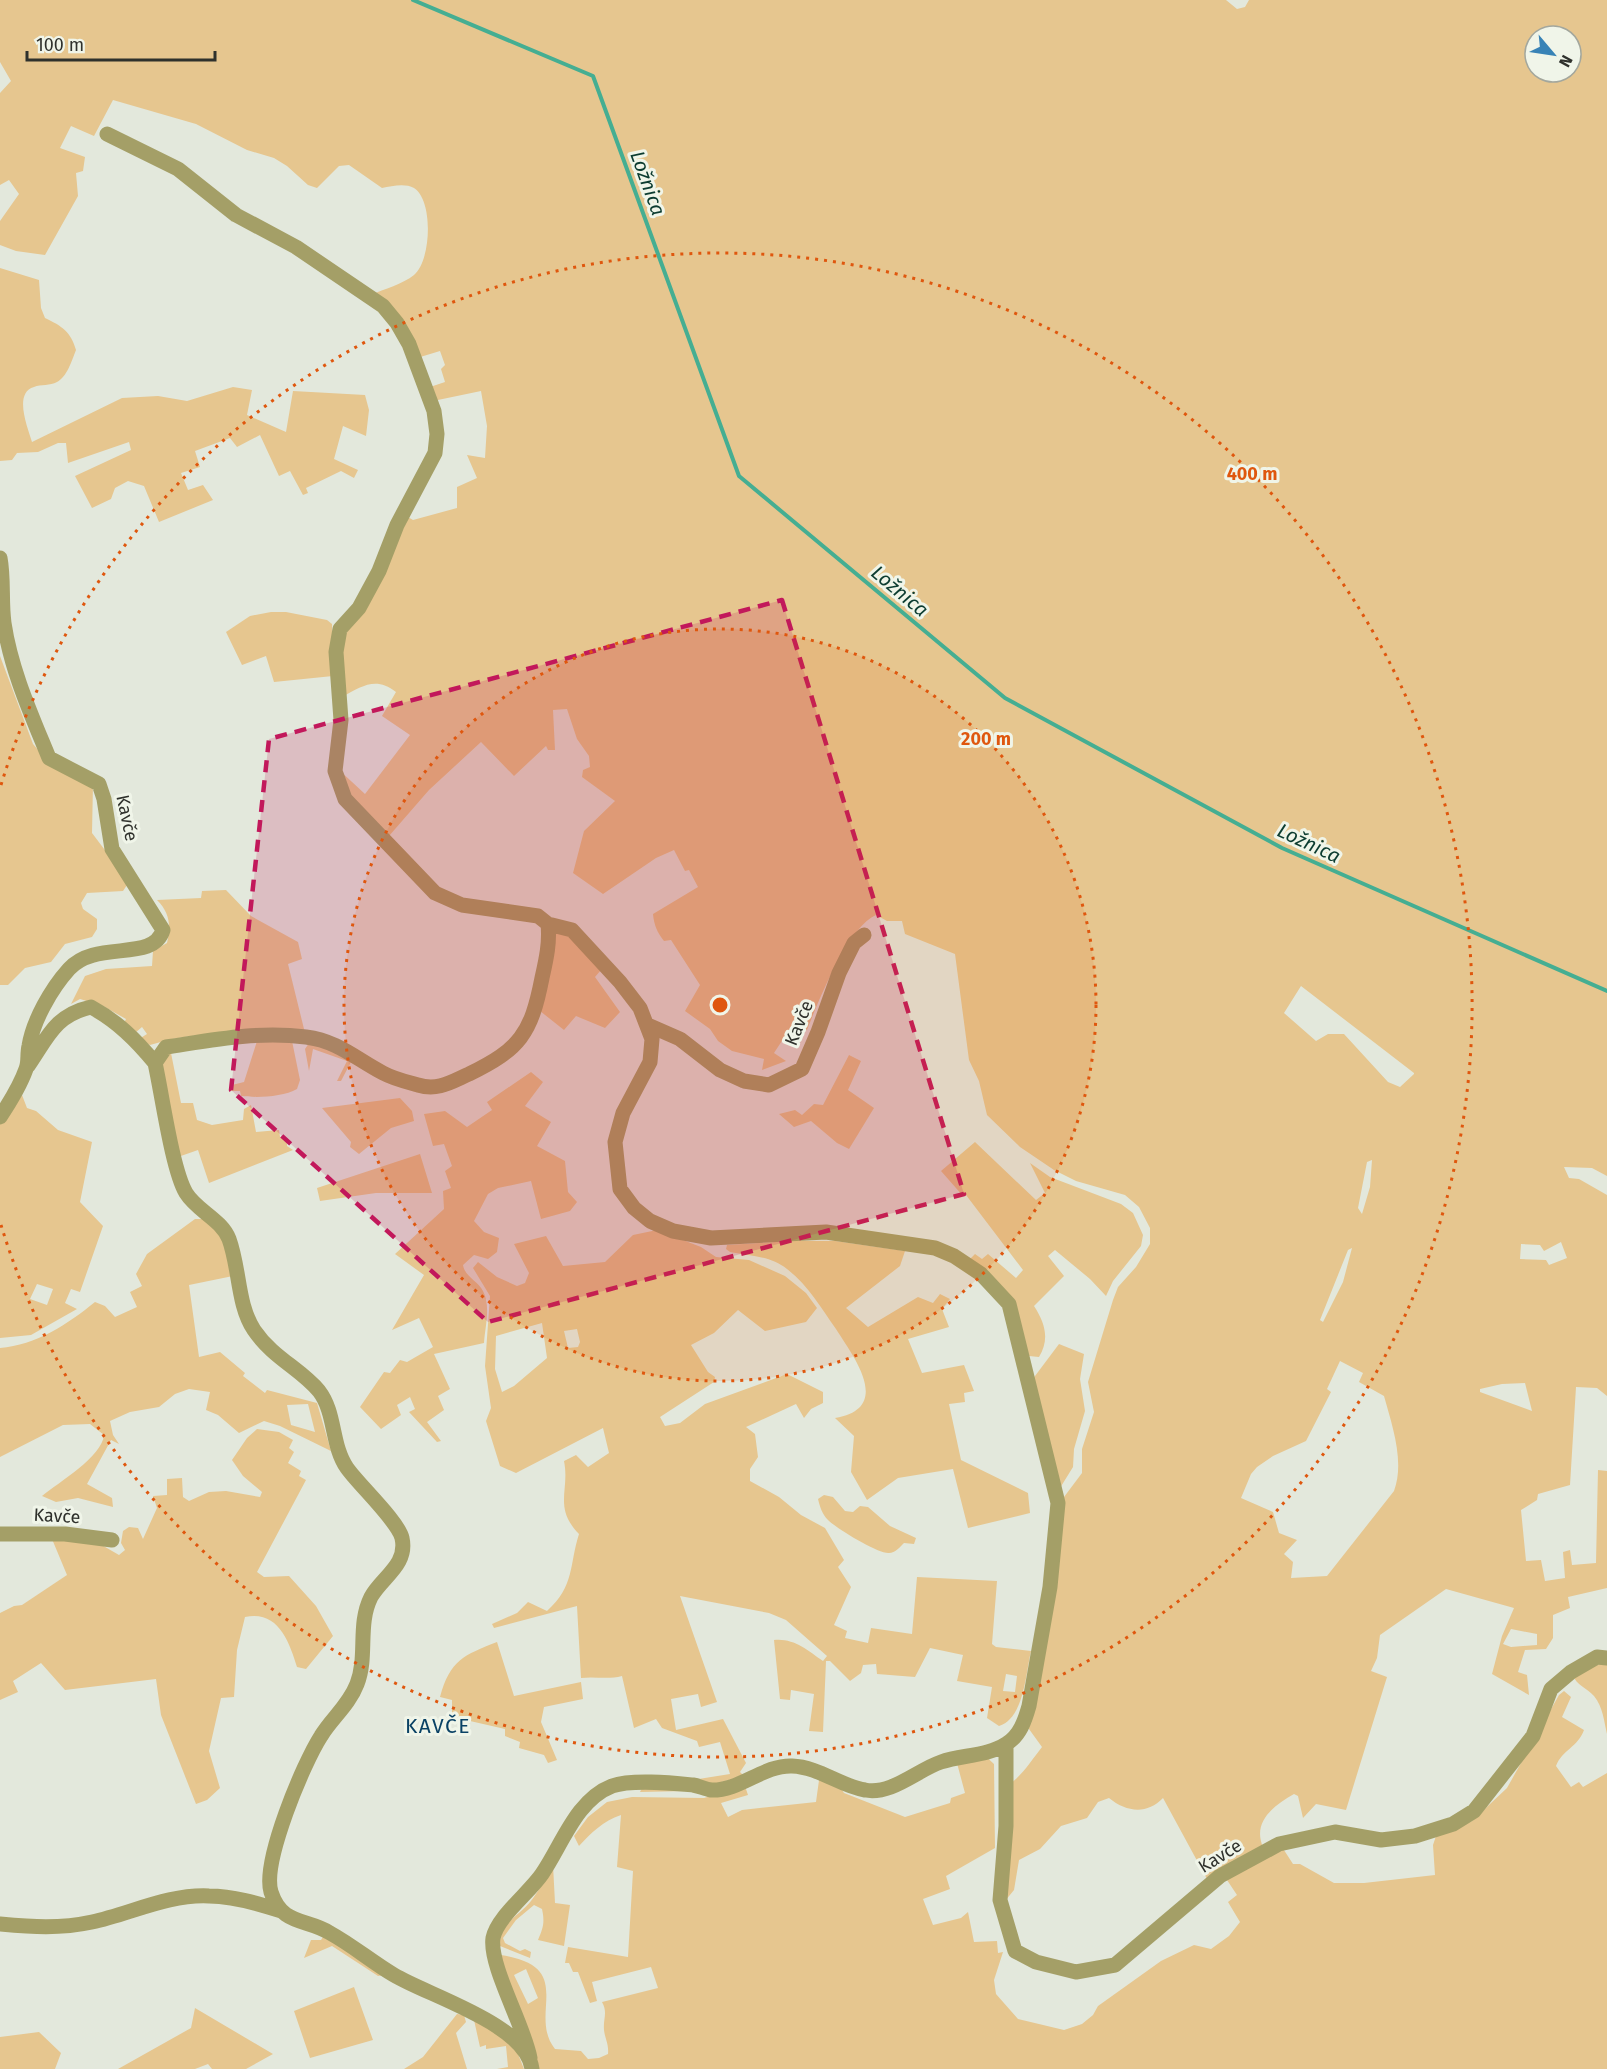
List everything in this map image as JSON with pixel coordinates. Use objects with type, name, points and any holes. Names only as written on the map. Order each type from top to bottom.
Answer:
[{"type":"street","points":[[107,134],[178,169],[236,215],[296,247],[383,306],[397,323],[409,344],[434,411],[437,434],[435,453],[397,525],[379,571],[359,608],[340,629],[336,651],[341,720],[335,771],[345,799],[435,893],[462,905],[538,916],[548,924],[572,930],[632,995],[648,1025],[653,1050],[650,1062],[616,1130],[615,1159],[620,1189],[634,1208],[650,1221],[673,1231],[711,1238],[826,1232],[935,1248],[954,1256],[981,1274],[1009,1304],[1058,1503],[1050,1587],[1029,1706],[1023,1724],[1006,1745],[940,1762],[887,1788],[867,1791],[818,1771],[793,1766],[776,1768],[726,1788],[709,1790],[696,1785],[651,1782],[613,1786],[598,1794],[572,1824],[535,1885],[498,1923],[493,1938],[494,1956],[527,2038],[532,2066]]},
{"type":"street","name":"Kavče","points":[[0,558],[3,621],[10,653],[20,687],[49,758],[99,784],[104,799],[112,849],[164,930],[161,938],[151,947],[88,954],[70,968],[38,1019],[29,1046],[27,1066]]},
{"type":"street","points":[[281,1911],[271,1892],[268,1870],[275,1846],[311,1753],[357,1685],[363,1664],[364,1617],[372,1596],[397,1567],[403,1552],[402,1535],[346,1468],[336,1448],[327,1409],[319,1392],[268,1348],[245,1315],[235,1256],[227,1234],[186,1192],[155,1063],[166,1047],[221,1037],[251,1034],[306,1037],[328,1041],[348,1049],[384,1074],[420,1086],[440,1088],[510,1050],[528,1030],[537,1006],[546,962],[548,924]]},
{"type":"street","name":"Kavče","points":[[648,1025],[680,1039],[720,1070],[744,1081],[769,1085],[802,1069],[838,972],[854,943],[864,935]]},
{"type":"street","name":"Kavče","points":[[0,1117],[14,1095],[27,1066],[54,1028],[70,1012],[91,1007],[106,1015],[135,1038],[155,1063]]},
{"type":"street","name":"Kavče","points":[[0,1534],[65,1534],[112,1540]]},
{"type":"street","name":"Kavče","points":[[1006,1745],[1006,1826],[1000,1900],[1015,1951],[1036,1962],[1076,1972],[1115,1965],[1220,1876],[1280,1844],[1335,1832],[1381,1840],[1415,1836],[1453,1824],[1474,1811],[1533,1736],[1551,1689],[1571,1672],[1602,1658]]},
{"type":"street","points":[[0,1924],[47,1929],[64,1927],[94,1922],[182,1898],[207,1896],[254,1902],[281,1911],[295,1921],[327,1930],[395,1975],[501,2028],[520,2046],[532,2066]]},
{"type":"highlighted area","points":[[782,600],[964,1194],[488,1322],[231,1090],[269,739]]},
{"type":"shaded area","points":[[0,0],[1226,0],[1237,9],[1245,7],[1249,0],[1607,0],[1607,1176],[1592,1168],[1564,1167],[1569,1178],[1579,1179],[1607,1195],[1607,1396],[1597,1388],[1576,1387],[1570,1485],[1538,1494],[1537,1500],[1521,1510],[1526,1561],[1541,1560],[1545,1581],[1565,1578],[1563,1552],[1570,1550],[1572,1565],[1596,1563],[1598,1470],[1607,1471],[1607,1588],[1568,1597],[1570,1608],[1553,1615],[1553,1638],[1546,1649],[1525,1650],[1518,1672],[1527,1675],[1529,1695],[1492,1674],[1502,1636],[1514,1608],[1446,1589],[1380,1635],[1377,1658],[1371,1671],[1387,1677],[1346,1810],[1316,1804],[1303,1818],[1298,1796],[1294,1794],[1279,1803],[1267,1815],[1260,1830],[1263,1847],[1207,1879],[1163,1798],[1150,1807],[1136,1810],[1122,1806],[1109,1798],[1098,1802],[1087,1818],[1061,1826],[1040,1849],[1019,1860],[1014,1890],[1005,1901],[1004,1788],[1020,1775],[1042,1747],[1021,1718],[1064,1497],[1082,1473],[1082,1449],[1094,1412],[1088,1382],[1118,1287],[1136,1267],[1150,1244],[1150,1228],[1139,1207],[1125,1195],[1076,1181],[1054,1170],[1020,1147],[987,1115],[979,1081],[969,1060],[955,954],[905,934],[902,921],[887,921],[876,915],[865,922],[855,934],[835,966],[807,1030],[793,1024],[774,1053],[786,1061],[762,1070],[764,1059],[732,1051],[718,1041],[710,1029],[685,1011],[700,985],[671,940],[664,941],[654,922],[653,914],[698,887],[689,870],[685,871],[674,850],[656,858],[603,894],[573,873],[584,831],[615,801],[582,777],[583,770],[590,767],[589,756],[577,739],[567,709],[553,710],[555,750],[548,750],[546,746],[514,776],[481,742],[429,790],[389,836],[348,794],[338,769],[365,794],[410,735],[382,716],[396,692],[389,687],[382,684],[369,684],[342,697],[340,646],[403,514],[413,520],[457,508],[457,487],[477,478],[467,455],[485,458],[487,426],[481,391],[433,401],[430,387],[445,382],[441,369],[445,365],[440,351],[417,358],[371,295],[404,281],[420,268],[427,245],[428,231],[425,205],[420,195],[414,188],[407,186],[382,188],[349,165],[339,166],[317,188],[308,185],[287,166],[274,158],[247,150],[196,124],[113,100],[94,136],[71,126],[60,148],[85,157],[83,171],[76,173],[78,196],[45,255],[16,251],[0,245],[0,221],[19,194],[9,180],[0,185],[0,93],[11,81],[0,62]],"holes":[[[1301,986],[1414,1074],[1400,1087],[1388,1082],[1344,1034],[1328,1034],[1316,1041],[1284,1013]],[[1372,1160],[1370,1187],[1362,1214],[1358,1208],[1367,1162]],[[1561,1242],[1567,1258],[1549,1265],[1546,1260],[1520,1259],[1521,1244],[1540,1245],[1544,1251]],[[1352,1248],[1343,1282],[1323,1322],[1320,1320],[1348,1250]],[[1340,1361],[1363,1373],[1359,1382],[1384,1396],[1398,1456],[1397,1480],[1394,1491],[1327,1576],[1291,1578],[1293,1562],[1284,1554],[1297,1540],[1279,1533],[1273,1512],[1241,1498],[1251,1474],[1257,1467],[1273,1456],[1306,1441],[1331,1392],[1327,1389]],[[1525,1383],[1532,1411],[1480,1392],[1480,1389],[1502,1384]],[[1511,1629],[1537,1634],[1537,1645],[1511,1647],[1503,1644]]]},
{"type":"shaded area","points":[[0,268],[39,280],[41,308],[45,318],[65,330],[76,350],[61,380],[34,387],[24,396],[25,420],[32,442],[122,398],[158,396],[187,401],[233,387],[252,390],[247,415],[286,432],[293,391],[365,395],[369,410],[366,436],[343,426],[334,459],[358,470],[354,478],[341,471],[306,488],[308,493],[303,495],[290,471],[279,476],[260,435],[237,447],[230,438],[195,451],[200,467],[181,473],[188,490],[203,485],[213,500],[159,522],[144,486],[128,481],[115,488],[111,499],[92,508],[75,476],[131,450],[129,442],[68,463],[66,443],[58,443],[38,452],[17,453],[12,460],[0,461]]},
{"type":"shaded area","points":[[286,612],[327,620],[332,624],[333,676],[274,682],[266,656],[242,665],[226,632],[250,616]]},
{"type":"shaded area","points":[[0,656],[33,744],[46,759],[93,784],[92,833],[129,882],[123,891],[87,893],[81,903],[83,909],[97,919],[97,929],[92,937],[65,944],[51,962],[25,968],[8,985],[0,985]]},
{"type":"shaded area","points":[[226,890],[251,916],[298,942],[302,959],[288,964],[305,1033],[207,1034],[150,1045],[139,1039],[147,1034],[142,1027],[135,1033],[124,1023],[126,1019],[103,1006],[80,999],[71,1004],[85,976],[106,969],[152,966],[153,951],[167,943],[169,931],[167,915],[157,900],[201,898],[202,891]]},
{"type":"shaded area","points":[[554,932],[565,932],[601,970],[595,977],[620,1012],[605,1028],[576,1016],[564,1030],[535,1007]]},
{"type":"shaded area","points":[[258,1038],[292,1041],[300,1080],[297,1089],[285,1094],[262,1097],[241,1096],[240,1091],[231,1091],[232,1085],[244,1082]]},
{"type":"shaded area","points":[[309,1043],[353,1058],[341,1081],[337,1081],[347,1061],[313,1049],[309,1071],[305,1049]]},
{"type":"shaded area","points":[[170,1048],[181,1103],[193,1103],[197,1120],[212,1125],[243,1120],[244,1109],[251,1105],[256,1132],[279,1130],[280,1137],[287,1141],[287,1146],[293,1150],[209,1183],[198,1150],[178,1157],[158,1071]]},
{"type":"shaded area","points":[[849,1055],[861,1061],[848,1090],[874,1108],[849,1149],[837,1143],[811,1121],[794,1127],[779,1114],[795,1110],[802,1115],[814,1104],[823,1105]]},
{"type":"shaded area","points":[[531,1072],[543,1082],[525,1106],[551,1122],[537,1146],[565,1161],[568,1192],[577,1202],[570,1211],[541,1219],[531,1181],[498,1188],[488,1194],[474,1221],[484,1232],[499,1238],[497,1252],[488,1259],[474,1255],[463,1265],[466,1273],[481,1288],[485,1297],[487,1310],[484,1343],[434,1354],[450,1389],[438,1396],[444,1410],[427,1422],[441,1441],[437,1442],[409,1412],[415,1409],[410,1397],[397,1405],[401,1415],[381,1429],[360,1407],[384,1372],[390,1373],[400,1360],[407,1362],[433,1347],[419,1318],[392,1330],[424,1275],[395,1254],[444,1209],[443,1191],[451,1188],[445,1171],[452,1166],[444,1144],[433,1146],[424,1114],[445,1111],[467,1127],[492,1110],[487,1102]]},
{"type":"shaded area","points":[[22,1095],[27,1108],[36,1111],[58,1130],[92,1142],[80,1202],[103,1226],[80,1292],[71,1289],[65,1303],[77,1309],[31,1335],[0,1338],[0,1123]],"holes":[[[37,1284],[53,1289],[47,1305],[30,1299]]]},
{"type":"shaded area","points":[[400,1098],[412,1111],[414,1121],[391,1128],[359,1154],[350,1147],[351,1142],[322,1108]]},
{"type":"shaded area","points":[[975,1142],[1036,1200],[1045,1193],[1030,1163],[1050,1177],[1121,1204],[1133,1213],[1143,1235],[1141,1246],[1113,1281],[1106,1296],[1090,1279],[1055,1250],[1048,1256],[1064,1276],[1034,1306],[1045,1331],[1044,1344],[1039,1357],[1029,1356],[1019,1322],[970,1259],[975,1254],[982,1259],[988,1254],[1016,1278],[1023,1270],[966,1195],[963,1196],[941,1171]]},
{"type":"shaded area","points":[[420,1154],[432,1193],[376,1193],[320,1201],[317,1188]]},
{"type":"shaded area","points":[[195,1219],[205,1219],[223,1236],[233,1276],[189,1285],[199,1357],[220,1352],[245,1373],[243,1376],[265,1393],[267,1390],[317,1403],[331,1451],[280,1426],[264,1421],[239,1433],[218,1415],[206,1410],[210,1392],[189,1389],[175,1394],[159,1407],[130,1412],[110,1421],[113,1435],[119,1444],[111,1440],[87,1484],[112,1498],[113,1507],[78,1498],[56,1502],[42,1496],[79,1469],[96,1452],[104,1435],[90,1424],[63,1425],[0,1457],[0,1348],[39,1338],[74,1318],[95,1302],[105,1306],[115,1317],[137,1307],[130,1292],[142,1286],[136,1274],[147,1254]],"holes":[[[308,1404],[315,1432],[291,1425],[287,1405]]]},
{"type":"shaded area","points":[[657,1230],[701,1247],[716,1257],[749,1260],[785,1276],[806,1293],[817,1308],[806,1322],[765,1331],[738,1310],[714,1333],[691,1345],[708,1372],[715,1377],[714,1382],[660,1417],[665,1426],[680,1423],[705,1404],[787,1374],[823,1392],[823,1403],[811,1409],[804,1418],[796,1404],[746,1427],[755,1434],[758,1457],[750,1469],[750,1481],[779,1497],[801,1515],[825,1528],[844,1560],[838,1567],[851,1587],[834,1625],[847,1631],[845,1638],[868,1643],[871,1628],[912,1634],[917,1577],[997,1581],[992,1644],[996,1647],[1031,1651],[1023,1694],[1014,1714],[1007,1722],[999,1726],[987,1718],[992,1687],[957,1681],[963,1655],[930,1648],[915,1677],[877,1674],[876,1664],[863,1665],[861,1673],[850,1681],[830,1661],[826,1661],[823,1732],[809,1731],[814,1694],[791,1690],[790,1700],[780,1699],[774,1640],[794,1643],[823,1661],[827,1656],[786,1620],[769,1613],[680,1596],[717,1702],[701,1707],[698,1694],[671,1699],[676,1730],[723,1719],[746,1763],[740,1772],[744,1776],[688,1791],[640,1792],[642,1788],[730,1774],[720,1742],[699,1747],[697,1741],[662,1728],[656,1719],[634,1728],[622,1676],[581,1678],[577,1606],[494,1628],[492,1624],[517,1613],[528,1602],[547,1611],[562,1593],[570,1575],[579,1534],[571,1524],[564,1507],[564,1461],[576,1455],[588,1467],[609,1453],[603,1428],[516,1473],[500,1466],[486,1421],[491,1408],[485,1366],[490,1296],[473,1268],[478,1262],[497,1277],[517,1286],[525,1283],[529,1273],[514,1244],[546,1236],[563,1266],[605,1262],[633,1235]],"holes":[[[542,1323],[547,1358],[514,1386],[502,1392],[495,1369],[496,1336]],[[577,1329],[580,1342],[578,1347],[568,1348],[564,1331]],[[1006,1674],[1017,1676],[1015,1692],[1003,1691]]]},
{"type":"shaded area","points":[[835,1241],[905,1251],[900,1266],[846,1308],[868,1327],[918,1297],[933,1303],[940,1294],[950,1299],[942,1309],[949,1327],[908,1339],[922,1373],[964,1365],[974,1391],[964,1393],[965,1402],[949,1404],[961,1460],[1028,1493],[1030,1513],[968,1528],[953,1469],[898,1478],[867,1500],[851,1472],[854,1436],[835,1418],[853,1412],[862,1404],[866,1393],[859,1366],[814,1297],[787,1269],[767,1259],[730,1252],[726,1249],[727,1245]]},
{"type":"shaded area","points":[[1059,1344],[1084,1354],[1080,1379],[1085,1411],[1074,1449],[1073,1467],[1060,1488],[1032,1380]]},
{"type":"shaded area","points":[[257,1429],[279,1432],[293,1440],[289,1448],[294,1452],[288,1463],[301,1471],[299,1476],[306,1480],[257,1572],[264,1577],[289,1576],[316,1606],[333,1636],[306,1669],[297,1667],[286,1638],[274,1623],[266,1618],[245,1617],[237,1650],[234,1697],[221,1698],[209,1751],[220,1788],[207,1800],[196,1804],[161,1715],[156,1679],[65,1690],[41,1663],[13,1681],[18,1692],[0,1700],[0,1613],[22,1605],[67,1575],[52,1539],[100,1544],[119,1555],[125,1550],[121,1543],[123,1531],[129,1527],[138,1528],[143,1539],[157,1508],[153,1496],[167,1495],[167,1479],[182,1478],[183,1497],[189,1501],[209,1492],[226,1491],[260,1497],[262,1492],[243,1476],[232,1460],[247,1438]]},
{"type":"shaded area","points":[[824,1495],[833,1497],[845,1511],[853,1512],[860,1506],[868,1507],[890,1526],[916,1538],[914,1544],[904,1543],[889,1553],[867,1545],[839,1529],[826,1518],[818,1499]]},
{"type":"shaded area","points":[[497,1642],[514,1696],[581,1682],[583,1699],[544,1707],[541,1722],[557,1760],[548,1763],[544,1755],[519,1748],[520,1742],[505,1736],[505,1729],[470,1721],[469,1726],[452,1721],[452,1700],[440,1697],[448,1675],[467,1655]]},
{"type":"shaded area","points":[[1607,1661],[1607,1734],[1603,1714],[1597,1700],[1573,1675]]},
{"type":"shaded area","points":[[1564,1691],[1571,1697],[1562,1717],[1584,1730],[1578,1741],[1562,1756],[1556,1766],[1571,1787],[1579,1782],[1583,1787],[1607,1773],[1607,2069],[536,2069],[500,1965],[501,1955],[524,1961],[538,1970],[545,1981],[548,2035],[555,2049],[581,2051],[588,2059],[599,2058],[608,2054],[604,2030],[605,2009],[602,2002],[658,1988],[651,1967],[592,1982],[597,2001],[590,2003],[578,1972],[573,1972],[569,1963],[565,1963],[568,1947],[628,1957],[633,1871],[617,1867],[621,1815],[603,1824],[579,1846],[574,1836],[588,1817],[607,1802],[632,1797],[704,1798],[745,1786],[748,1795],[721,1803],[728,1817],[742,1810],[816,1802],[820,1773],[835,1779],[844,1793],[905,1817],[950,1803],[951,1798],[965,1793],[954,1752],[981,1752],[994,1764],[995,1848],[946,1876],[950,1889],[923,1899],[933,1925],[961,1918],[968,1912],[974,1942],[997,1941],[998,1953],[1003,1952],[994,1980],[996,1994],[1018,2019],[1064,2030],[1082,2024],[1093,2015],[1098,2006],[1161,1961],[1194,1945],[1211,1949],[1229,1936],[1240,1922],[1228,1902],[1237,1895],[1225,1877],[1282,1847],[1293,1864],[1300,1864],[1334,1883],[1364,1883],[1435,1875],[1433,1845],[1436,1836],[1472,1821],[1507,1788],[1559,1695]],"holes":[[[526,1969],[538,1998],[528,2004],[514,1975]]]},
{"type":"shaded area","points":[[553,1865],[555,1903],[570,1905],[564,1946],[538,1940],[543,1925],[543,1914],[542,1909],[534,1905],[516,1920],[503,1938],[505,1943],[520,1951],[525,1949],[531,1952],[530,1958],[500,1946],[502,1932],[531,1901]]},
{"type":"shaded area","points":[[325,1934],[384,1975],[378,1976],[332,1946],[304,1958],[311,1940],[321,1940]]},
{"type":"shaded area","points":[[354,1987],[373,2040],[310,2058],[294,2011]]},
{"type":"shaded area","points":[[195,2008],[273,2054],[246,2069],[212,2069],[208,2064],[195,2069],[118,2069],[191,2028]]},
{"type":"shaded area","points":[[457,2014],[464,2015],[466,2022],[456,2033],[467,2069],[404,2069],[423,2057]]},
{"type":"shaded area","points":[[474,2020],[514,2044],[524,2069],[497,2069],[508,2067],[506,2046],[486,2049],[486,2045],[480,2047]]},
{"type":"shaded area","points":[[39,2032],[61,2053],[55,2069],[0,2069],[0,2037]]},
{"type":"waterway","name":"Ložnica","points":[[413,0],[593,76],[739,476],[1005,698],[1282,848],[1607,991]]},
{"type":"district","name":"KAVČE","points":[[438,1726]]}]
